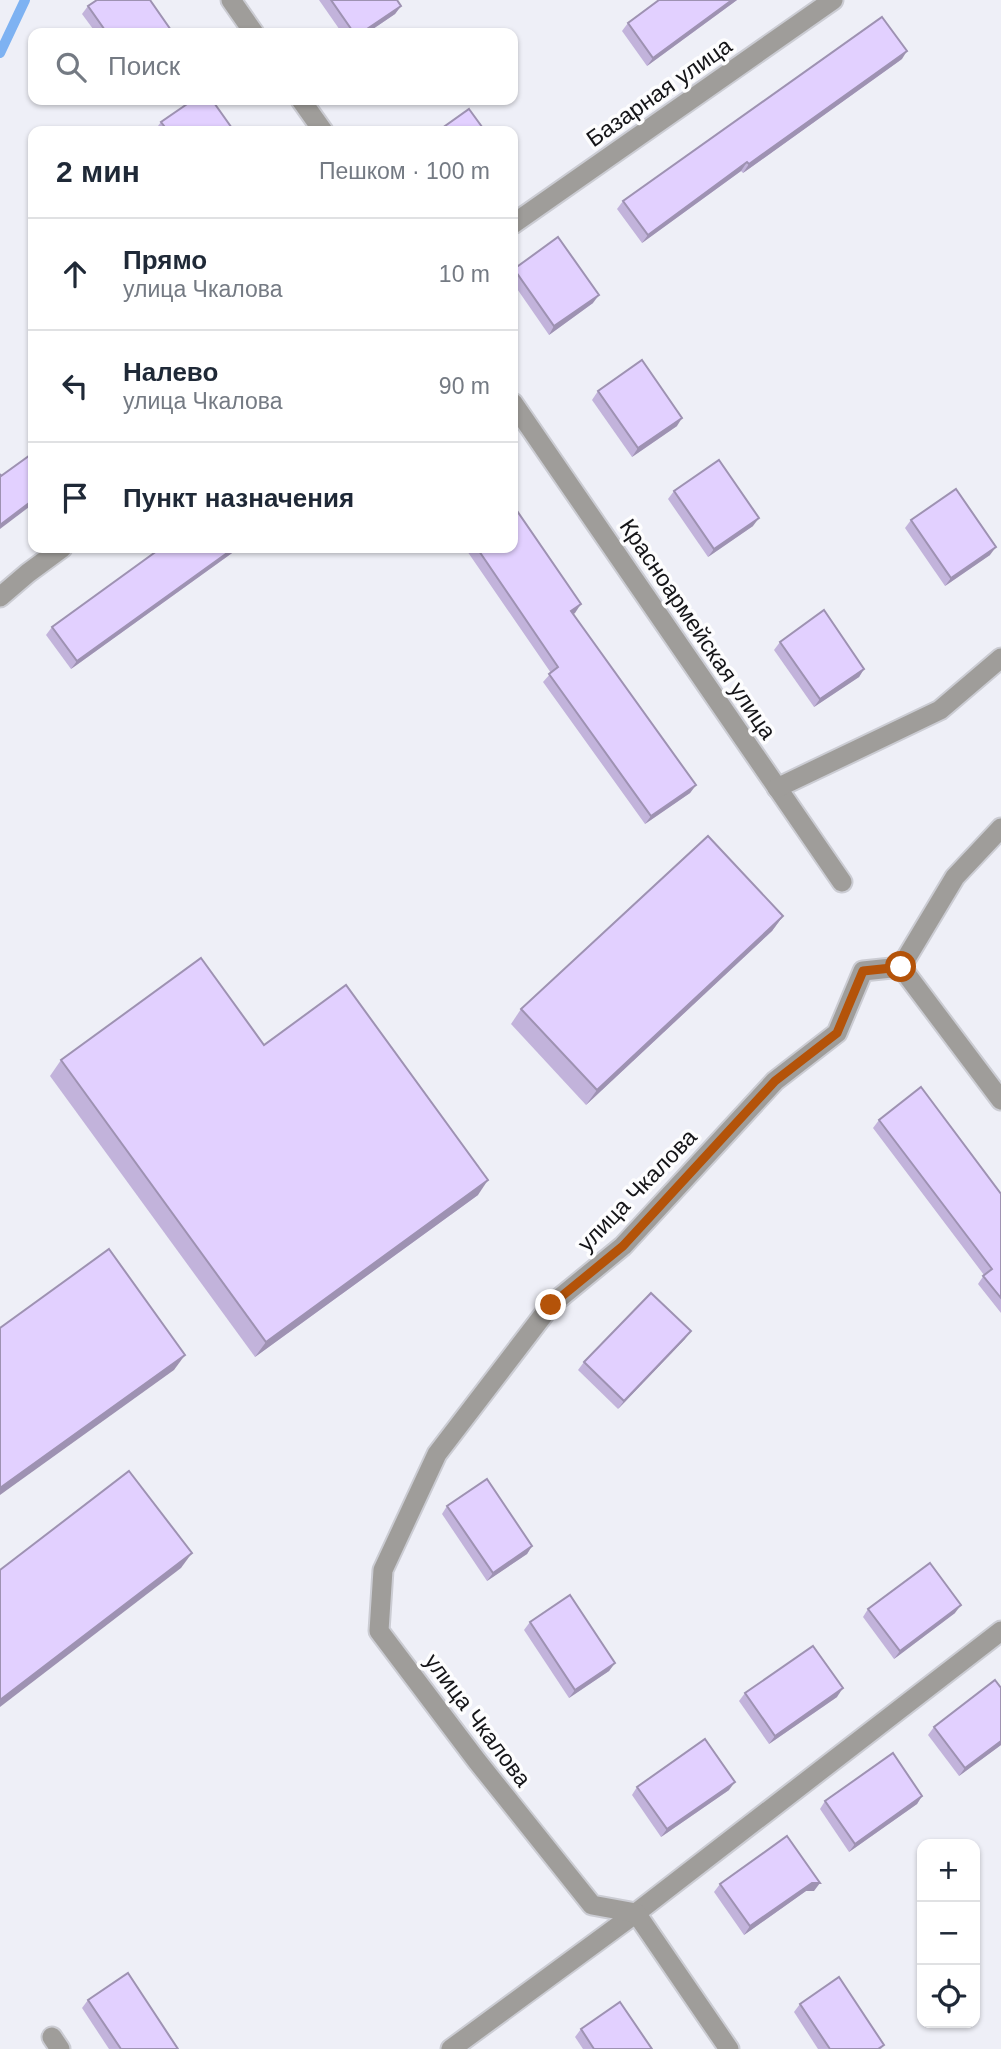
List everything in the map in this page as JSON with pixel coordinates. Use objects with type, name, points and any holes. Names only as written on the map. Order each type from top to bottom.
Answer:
[{"type":"street","points":[[231,0],[251,28]]},
{"type":"street","name":"Базарная улица","points":[[518,220],[833,0]]},
{"type":"street","points":[[305,105],[319,126]]},
{"type":"street","name":"Красноармейская улица","points":[[518,410],[842,883]]},
{"type":"street","points":[[0,597],[55,553]]},
{"type":"street","points":[[777,788],[940,710],[1001,658]]},
{"type":"street","points":[[1001,828],[955,877],[901,967],[1001,1100]]},
{"type":"street","name":"улица Чкалова","points":[[636,1913],[592,1905],[477,1761],[379,1630],[383,1570],[437,1454],[551,1305],[623,1246],[775,1081],[837,1033],[863,971],[901,967]]},
{"type":"street","points":[[451,2049],[636,1913],[1001,1630]]},
{"type":"street","points":[[636,1913],[729,2049]]},
{"type":"building","points":[[97,0],[150,0],[170,28],[103,28],[88,6]]},
{"type":"building","points":[[331,0],[397,0],[401,6],[368,28],[351,28]]},
{"type":"building","points":[[659,0],[732,0],[653,58],[628,23]]},
{"type":"building","points":[[882,17],[907,51],[749,164],[747,162],[648,235],[623,201]]},
{"type":"building","points":[[186,105],[216,105],[230,126],[164,126],[161,122]]},
{"type":"building","points":[[469,109],[481,126],[445,126]]},
{"type":"building","points":[[558,237],[599,295],[554,326],[518,275],[518,266]]},
{"type":"building","points":[[642,360],[682,418],[638,448],[598,391]]},
{"type":"building","points":[[28,457],[28,504],[0,525],[0,474],[1,476]]},
{"type":"building","points":[[719,460],[759,518],[714,549],[674,491]]},
{"type":"building","points":[[956,489],[996,547],[951,578],[911,520]]},
{"type":"building","points":[[518,512],[581,604],[571,611],[696,785],[651,816],[549,674],[558,667],[480,553],[518,553]]},
{"type":"building","points":[[154,553],[227,553],[77,661],[52,627]]},
{"type":"building","points":[[824,610],[864,669],[820,699],[780,642]]},
{"type":"building","points":[[708,836],[783,916],[597,1090],[521,1009]]},
{"type":"building","points":[[201,958],[264,1045],[346,985],[488,1180],[266,1342],[61,1060]]},
{"type":"building","points":[[921,1087],[1001,1194],[1001,1298],[983,1276],[992,1269],[879,1120]]},
{"type":"building","points":[[109,1249],[185,1355],[0,1488],[0,1328]]},
{"type":"building","points":[[651,1293],[691,1331],[624,1401],[584,1362]]},
{"type":"building","points":[[129,1471],[192,1553],[0,1700],[0,1570]]},
{"type":"building","points":[[487,1479],[532,1546],[493,1573],[447,1506]]},
{"type":"building","points":[[930,1563],[961,1605],[900,1651],[868,1609]]},
{"type":"building","points":[[570,1595],[615,1663],[575,1690],[530,1622]]},
{"type":"building","points":[[813,1646],[843,1688],[775,1736],[745,1693]]},
{"type":"building","points":[[995,1680],[1001,1688],[1001,1741],[965,1768],[934,1727]]},
{"type":"building","points":[[705,1739],[735,1782],[667,1829],[637,1787]]},
{"type":"building","points":[[893,1753],[922,1796],[855,1844],[825,1801]]},
{"type":"building","points":[[787,1836],[820,1883],[812,1883],[750,1926],[720,1884]]},
{"type":"building","points":[[128,1973],[178,2049],[121,2049],[88,2000]]},
{"type":"building","points":[[839,1977],[884,2045],[878,2049],[830,2049],[800,2004]]},
{"type":"building","points":[[620,2002],[652,2049],[594,2049],[581,2029]]},
{"type":"waterway","points":[[0,53],[25,0]]},
{"type":"route","points":[[551,1305],[623,1246],[775,1081],[837,1033],[863,971],[901,967]]}]
